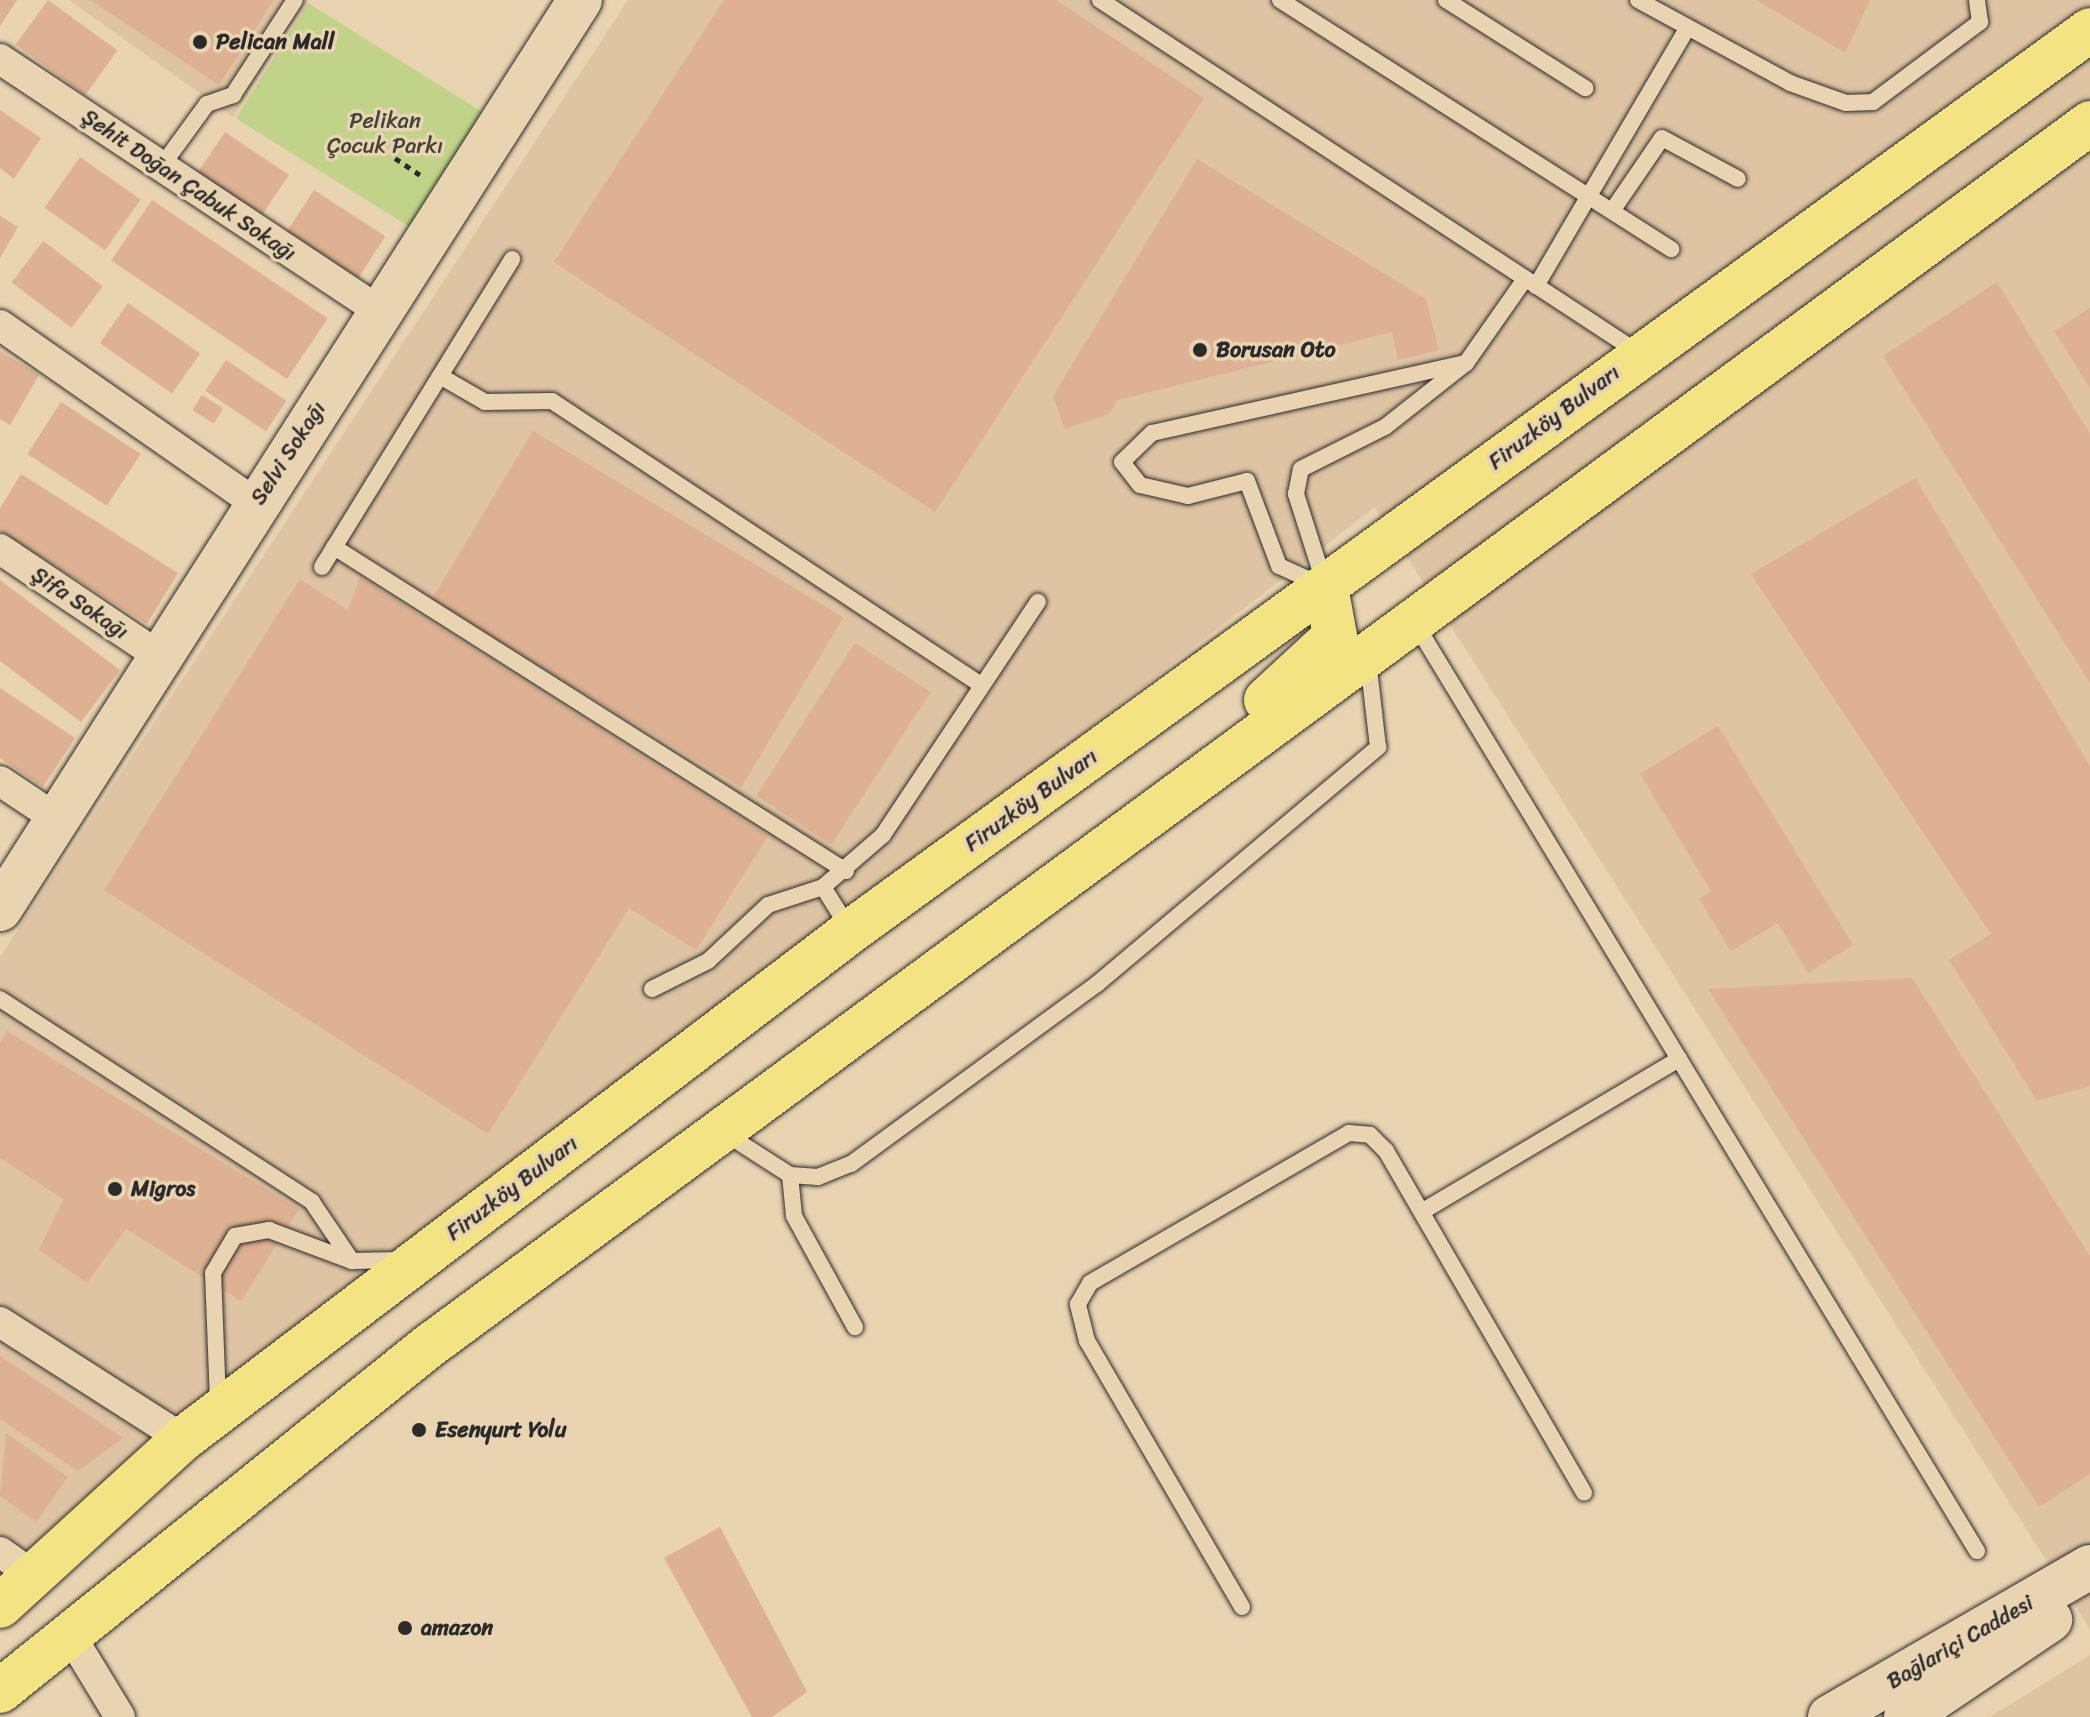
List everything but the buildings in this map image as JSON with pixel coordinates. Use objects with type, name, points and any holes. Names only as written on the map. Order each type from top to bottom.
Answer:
[{"type":"main road","name":"Firuzköy Bulvarı","points":[[0,1606],[16,1563],[851,931],[1326,587],[1639,353],[2090,30]]},
{"type":"main road","points":[[0,1706],[16,1677],[429,1346],[1162,810],[2090,123]]},
{"type":"main road","points":[[1162,810],[1212,743],[1335,636],[1326,587]]},
{"type":"street","name":"Selvi Sokağı","points":[[0,909],[255,503],[580,0]]},
{"type":"street","name":"Şehit Doğan Çabuk Sokağı","points":[[0,59],[379,311]]},
{"type":"street","points":[[0,325],[255,503]]},
{"type":"street","name":"Şifa Sokağı","points":[[0,549],[159,656]]},
{"type":"street","points":[[0,781],[57,819]]},
{"type":"street","points":[[0,1322],[198,1428]]},
{"type":"street","name":"Bağlariçi Caddesi","points":[[1830,1717],[2090,1567]]},
{"type":"street","name":"Bağlariçi Caddesi","points":[[1906,1717],[2090,1590]]},
{"type":"street","points":[[69,1633],[120,1717]]},
{"type":"lane","points":[[161,167],[207,104],[233,95],[295,0]]},
{"type":"lane","points":[[1100,0],[1639,353]]},
{"type":"lane","points":[[1280,0],[1671,249]]},
{"type":"lane","points":[[1446,0],[1585,88]]},
{"type":"lane","points":[[1638,0],[1790,83],[1846,103],[1873,102],[1980,22],[1977,0]]},
{"type":"lane","points":[[1326,587],[1296,494],[1301,469],[1385,427],[1466,363],[1530,282],[1589,196],[1687,29]]},
{"type":"lane","points":[[1612,211],[1662,138],[1738,179]]},
{"type":"lane","points":[[322,567],[512,259]]},
{"type":"lane","points":[[1326,587],[1279,566],[1247,481],[1188,496],[1140,485],[1122,462],[1152,433],[1466,363]]},
{"type":"lane","points":[[440,376],[485,402],[552,401],[981,685]]},
{"type":"lane","points":[[334,547],[846,871]]},
{"type":"lane","points":[[652,989],[708,961],[768,905],[823,887],[846,871],[883,835],[1038,602]]},
{"type":"lane","points":[[1414,622],[1977,1551]]},
{"type":"lane","points":[[721,1131],[790,1175],[818,1177],[851,1164],[1097,984],[1359,770],[1378,747],[1367,658]]},
{"type":"lane","points":[[823,887],[851,931]]},
{"type":"lane","points":[[0,999],[312,1202],[352,1261]]},
{"type":"lane","points":[[1423,1211],[1679,1059]]},
{"type":"lane","points":[[1242,1607],[1087,1341],[1078,1304],[1090,1283],[1349,1133],[1370,1135],[1386,1151],[1584,1493]]},
{"type":"lane","points":[[790,1175],[794,1216],[855,1327]]},
{"type":"lane","points":[[198,1428],[222,1379],[213,1273],[235,1236],[269,1230],[352,1261],[394,1262],[448,1238]]},
{"type":"shaded area","points":[[69,0],[308,0],[233,117]]},
{"type":"shaded area","points":[[628,0],[2090,0],[2090,1629],[1375,507],[28,1551],[0,1557],[0,957]]},
{"type":"shaded area","points":[[2090,1655],[2090,1717],[1990,1717]]},
{"type":"green space","name":"Pelikan Çocuk Parkı","points":[[308,3],[490,117],[418,232],[236,118]]},
{"type":"place","name":"Pelican Mall","points":[[200,42]]},
{"type":"place","name":"Borusan Oto","points":[[1200,350]]},
{"type":"place","name":"Migros","points":[[115,1189]]},
{"type":"place","name":"Esenyurt Yolu","points":[[419,1430]]},
{"type":"place","name":"amazon","points":[[405,1628]]}]
